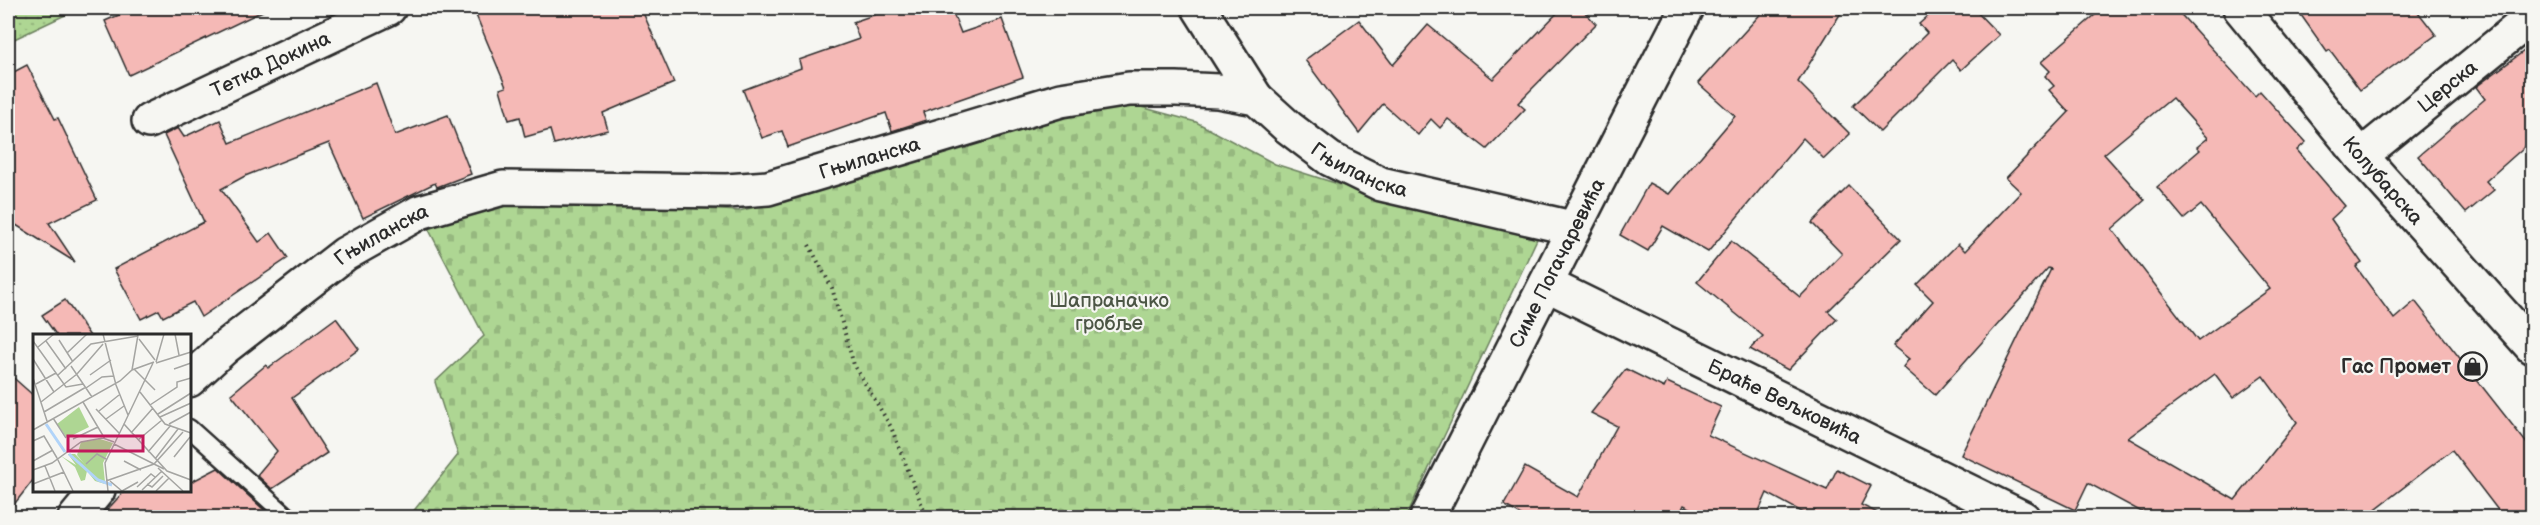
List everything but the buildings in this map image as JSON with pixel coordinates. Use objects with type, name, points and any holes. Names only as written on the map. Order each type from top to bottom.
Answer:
[{"type":"street","name":"Тетка Докина","points":[[149,121],[389,8]]},
{"type":"street","points":[[1199,8],[1256,98]]},
{"type":"street","name":"Симе Погачаревића","points":[[1426,518],[1546,284],[1572,228],[1687,8]]},
{"type":"street","name":"Колубарска","points":[[2240,8],[2361,156],[2532,347]]},
{"type":"street","name":"Церска","points":[[2361,156],[2532,17]]},
{"type":"street","name":"Гњиланска","points":[[190,379],[224,348],[345,254],[420,212],[503,188],[727,191],[768,188],[1061,100],[1129,89],[1218,91],[1256,98],[1330,159],[1381,184],[1572,228]]},
{"type":"street","name":"Браће Вељковића","points":[[1546,284],[2023,518]]},
{"type":"street","points":[[75,518],[96,492]]},
{"type":"lane","points":[[190,429],[289,518]]},
{"type":"path","points":[[809,245],[832,288],[854,365],[891,427],[927,518]]},
{"type":"green space","points":[[8,8],[80,8],[8,42]]},
{"type":"green space","name":"Шапраначко гробље","points":[[1130,104],[1196,122],[1275,164],[1357,190],[1537,239],[1406,517],[408,518],[458,455],[435,382],[484,336],[427,226],[456,211],[532,199],[739,211],[799,196],[1067,108]]},
{"type":"place","name":"Гас Промет","points":[[2472,366]]}]
